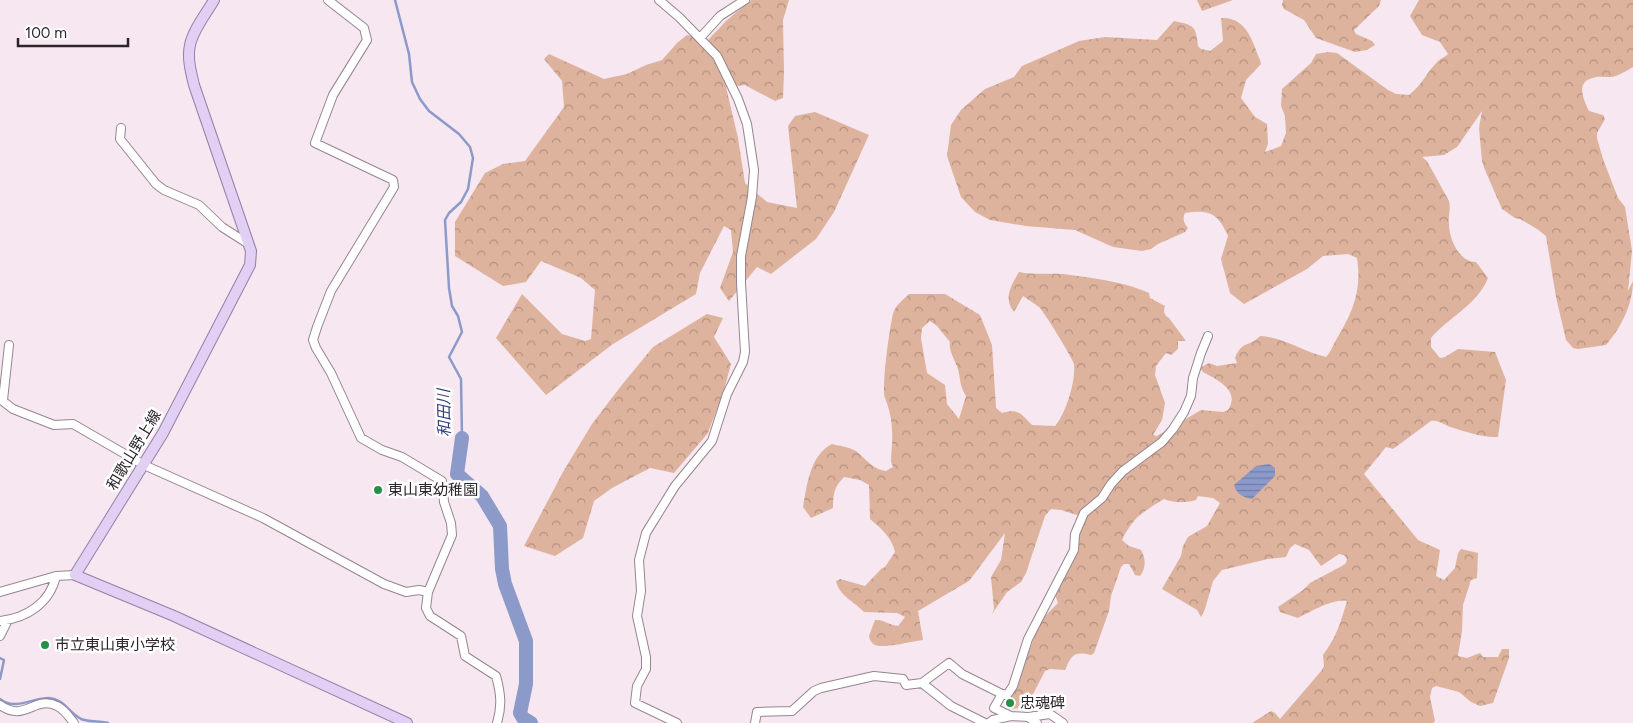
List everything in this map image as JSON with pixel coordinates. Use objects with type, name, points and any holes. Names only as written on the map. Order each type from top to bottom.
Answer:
[{"type":"main road","name":"和歌山野上線","points":[[75,575],[164,433],[250,265],[251,250],[194,85],[190,65],[192,37],[214,0]]},
{"type":"main road","points":[[75,575],[174,616],[407,723]]},
{"type":"street","points":[[328,0],[364,28],[367,40],[333,95],[315,143],[393,180],[394,186],[331,291],[316,327],[313,340],[331,373],[361,438],[382,450],[402,457],[442,481],[444,502],[451,523],[452,535],[428,592],[426,608],[430,616],[461,636],[465,656],[496,676],[501,699],[497,723]]},
{"type":"street","points":[[659,0],[717,56],[738,99],[747,124],[754,170],[752,197],[741,256],[741,283],[746,344],[743,362],[727,394],[712,441],[675,486],[646,533],[638,560],[641,591],[637,616],[646,657],[646,669],[637,686],[635,703],[677,723]]},
{"type":"street","points":[[700,38],[720,16],[745,0]]},
{"type":"street","points":[[121,128],[120,138],[156,184],[164,190],[200,205],[222,227],[247,242]]},
{"type":"street","points":[[755,723],[758,712],[792,711],[814,691],[867,676],[903,679],[906,685],[922,683],[949,663],[962,674],[1007,695],[1013,686],[1028,638],[1074,550],[1075,534],[1084,513],[1102,498],[1123,471],[1162,442],[1173,429],[1184,412],[1191,396],[1193,378],[1208,336]]},
{"type":"street","points":[[9,345],[1,399],[13,409],[54,425],[73,424],[144,465],[263,518],[384,584],[406,592],[419,590],[428,592]]},
{"type":"street","points":[[0,592],[56,576],[75,575]]},
{"type":"street","points":[[0,636],[4,620],[19,618],[27,614],[44,600],[50,592],[56,576]]},
{"type":"street","points":[[922,683],[951,706],[984,723]]},
{"type":"street","points":[[1002,694],[994,708],[1011,716]]},
{"type":"street","points":[[0,705],[6,710],[19,712],[44,703],[58,706],[74,723]]},
{"type":"street","points":[[988,723],[992,720],[1011,716],[1028,717],[1050,714],[1063,723]]},
{"type":"street","points":[[1028,717],[1037,723]]},
{"type":"green space","points":[[751,0],[789,0],[783,20],[783,98],[775,101],[745,85],[726,87],[738,138],[745,183],[767,202],[797,208],[788,126],[795,116],[815,112],[869,135],[834,212],[816,239],[771,274],[757,267],[729,301],[720,288],[733,252],[731,230],[724,226],[700,273],[696,294],[613,344],[546,395],[496,338],[522,294],[562,334],[585,341],[591,339],[595,290],[581,278],[541,261],[526,282],[503,286],[455,256],[455,222],[485,173],[503,164],[525,161],[564,107],[562,81],[544,59],[549,54],[604,79],[627,74],[662,60],[687,35],[708,40],[726,21]]},
{"type":"green space","points":[[1197,0],[1233,0],[1202,11]]},
{"type":"green space","points":[[1283,0],[1381,0],[1379,6],[1354,30],[1356,34],[1372,41],[1375,45],[1367,50],[1355,52],[1316,38],[1304,20],[1284,9],[1282,5]]},
{"type":"green space","points":[[1419,0],[1633,0],[1633,67],[1612,77],[1599,77],[1587,80],[1582,88],[1583,97],[1589,111],[1603,115],[1605,119],[1597,133],[1597,138],[1618,198],[1625,207],[1632,251],[1628,291],[1633,281],[1631,298],[1617,331],[1606,345],[1578,349],[1573,348],[1566,340],[1556,297],[1546,236],[1502,209],[1485,170],[1482,161],[1479,128],[1482,111],[1457,147],[1444,155],[1422,157],[1427,161],[1449,201],[1449,230],[1456,249],[1465,258],[1476,262],[1488,278],[1477,296],[1431,338],[1431,347],[1440,358],[1458,349],[1495,352],[1506,380],[1498,437],[1474,434],[1431,421],[1393,449],[1386,447],[1364,474],[1418,540],[1440,550],[1436,576],[1444,580],[1455,568],[1458,553],[1461,549],[1478,553],[1477,578],[1471,580],[1463,605],[1462,631],[1458,656],[1467,658],[1480,653],[1483,657],[1498,657],[1502,649],[1509,649],[1509,658],[1493,703],[1480,706],[1471,702],[1459,692],[1436,686],[1432,688],[1430,697],[1435,721],[1433,723],[1252,723],[1271,711],[1280,719],[1322,670],[1324,666],[1323,655],[1338,630],[1347,601],[1329,603],[1298,618],[1280,612],[1278,607],[1310,583],[1342,566],[1346,563],[1347,559],[1344,555],[1339,554],[1321,566],[1309,550],[1295,544],[1290,548],[1286,557],[1268,559],[1222,570],[1213,581],[1201,617],[1197,610],[1162,589],[1181,556],[1183,546],[1188,537],[1207,526],[1220,503],[1213,498],[1198,496],[1196,500],[1184,502],[1164,499],[1135,520],[1122,540],[1129,546],[1141,550],[1144,567],[1140,576],[1135,575],[1129,564],[1124,564],[1121,567],[1111,596],[1109,611],[1094,653],[1091,655],[1074,655],[1065,670],[1050,669],[1045,671],[1031,698],[1021,708],[1009,709],[1005,701],[1012,683],[1017,660],[1029,651],[1041,620],[1058,603],[1054,592],[1076,536],[1080,516],[1051,509],[1045,516],[1026,573],[1021,582],[1007,592],[992,614],[994,609],[991,577],[1001,560],[1005,533],[969,581],[918,611],[923,640],[884,646],[875,645],[869,636],[875,620],[881,620],[898,626],[905,617],[897,613],[864,612],[840,591],[836,581],[840,579],[865,586],[885,567],[895,552],[889,538],[870,519],[869,485],[860,480],[844,477],[835,491],[833,508],[811,518],[803,507],[808,480],[814,463],[819,455],[832,444],[856,451],[873,466],[881,470],[886,471],[893,467],[891,462],[890,414],[884,392],[885,370],[894,311],[898,304],[909,294],[945,294],[980,315],[992,345],[996,408],[1002,413],[1012,411],[1019,413],[1032,425],[1055,426],[1063,414],[1069,396],[1074,364],[1058,335],[1039,307],[1023,296],[1014,312],[1011,307],[1009,292],[1019,272],[1095,278],[1149,293],[1150,298],[1165,306],[1165,314],[1186,341],[1178,341],[1178,349],[1171,355],[1166,353],[1156,366],[1155,375],[1165,403],[1162,420],[1153,435],[1157,436],[1201,410],[1223,412],[1228,410],[1232,397],[1226,386],[1203,372],[1200,368],[1209,363],[1217,366],[1237,363],[1235,358],[1241,348],[1260,336],[1277,339],[1326,357],[1347,320],[1357,291],[1357,258],[1348,254],[1323,256],[1307,269],[1244,304],[1230,293],[1221,259],[1228,236],[1220,222],[1207,212],[1185,213],[1184,221],[1188,228],[1185,232],[1151,249],[1142,251],[1113,247],[1075,230],[1026,226],[990,220],[975,212],[961,197],[947,156],[951,125],[961,110],[985,89],[1014,77],[1022,66],[1079,41],[1105,37],[1157,40],[1174,21],[1190,25],[1195,30],[1198,46],[1201,49],[1210,51],[1223,41],[1221,18],[1230,19],[1237,21],[1243,26],[1251,38],[1260,60],[1261,64],[1246,80],[1241,98],[1255,117],[1267,124],[1268,144],[1265,152],[1281,146],[1286,133],[1285,116],[1281,106],[1282,89],[1311,63],[1316,54],[1337,53],[1396,94],[1409,95],[1414,91],[1438,61],[1448,54],[1440,42],[1422,35],[1410,16]],"holes":[[[930,321],[937,326],[950,342],[951,352],[966,396],[959,419],[947,404],[945,385],[927,373],[921,338],[922,328]]]},
{"type":"green space","points":[[707,314],[723,318],[714,337],[731,364],[724,390],[708,433],[674,473],[650,468],[612,488],[594,501],[583,538],[555,556],[524,546],[563,472],[592,424],[621,386],[653,347]]},
{"type":"water","points":[[1269,464],[1275,468],[1275,476],[1252,499],[1239,493],[1234,485],[1256,466]]},
{"type":"waterway","name":"和田川","points":[[395,0],[409,54],[412,82],[420,99],[429,111],[459,134],[470,147],[473,158],[468,189],[461,202],[449,213],[445,220],[449,288],[452,306],[458,316],[462,332],[449,357],[461,379],[462,438]]},
{"type":"waterway","name":"和田川","points":[[462,438],[457,474],[482,496],[500,526],[502,569],[505,584],[526,641],[526,684],[520,713],[523,718],[531,723]]},
{"type":"waterway","points":[[0,658],[4,660],[0,679]]},
{"type":"waterway","points":[[0,699],[11,704],[49,698],[54,699],[81,719],[108,723]]},
{"type":"place","name":"東山東幼稚園","points":[[378,490]]},
{"type":"place","name":"市立東山東小学校","points":[[45,645]]},
{"type":"place","name":"忠魂碑","points":[[1010,703]]}]
